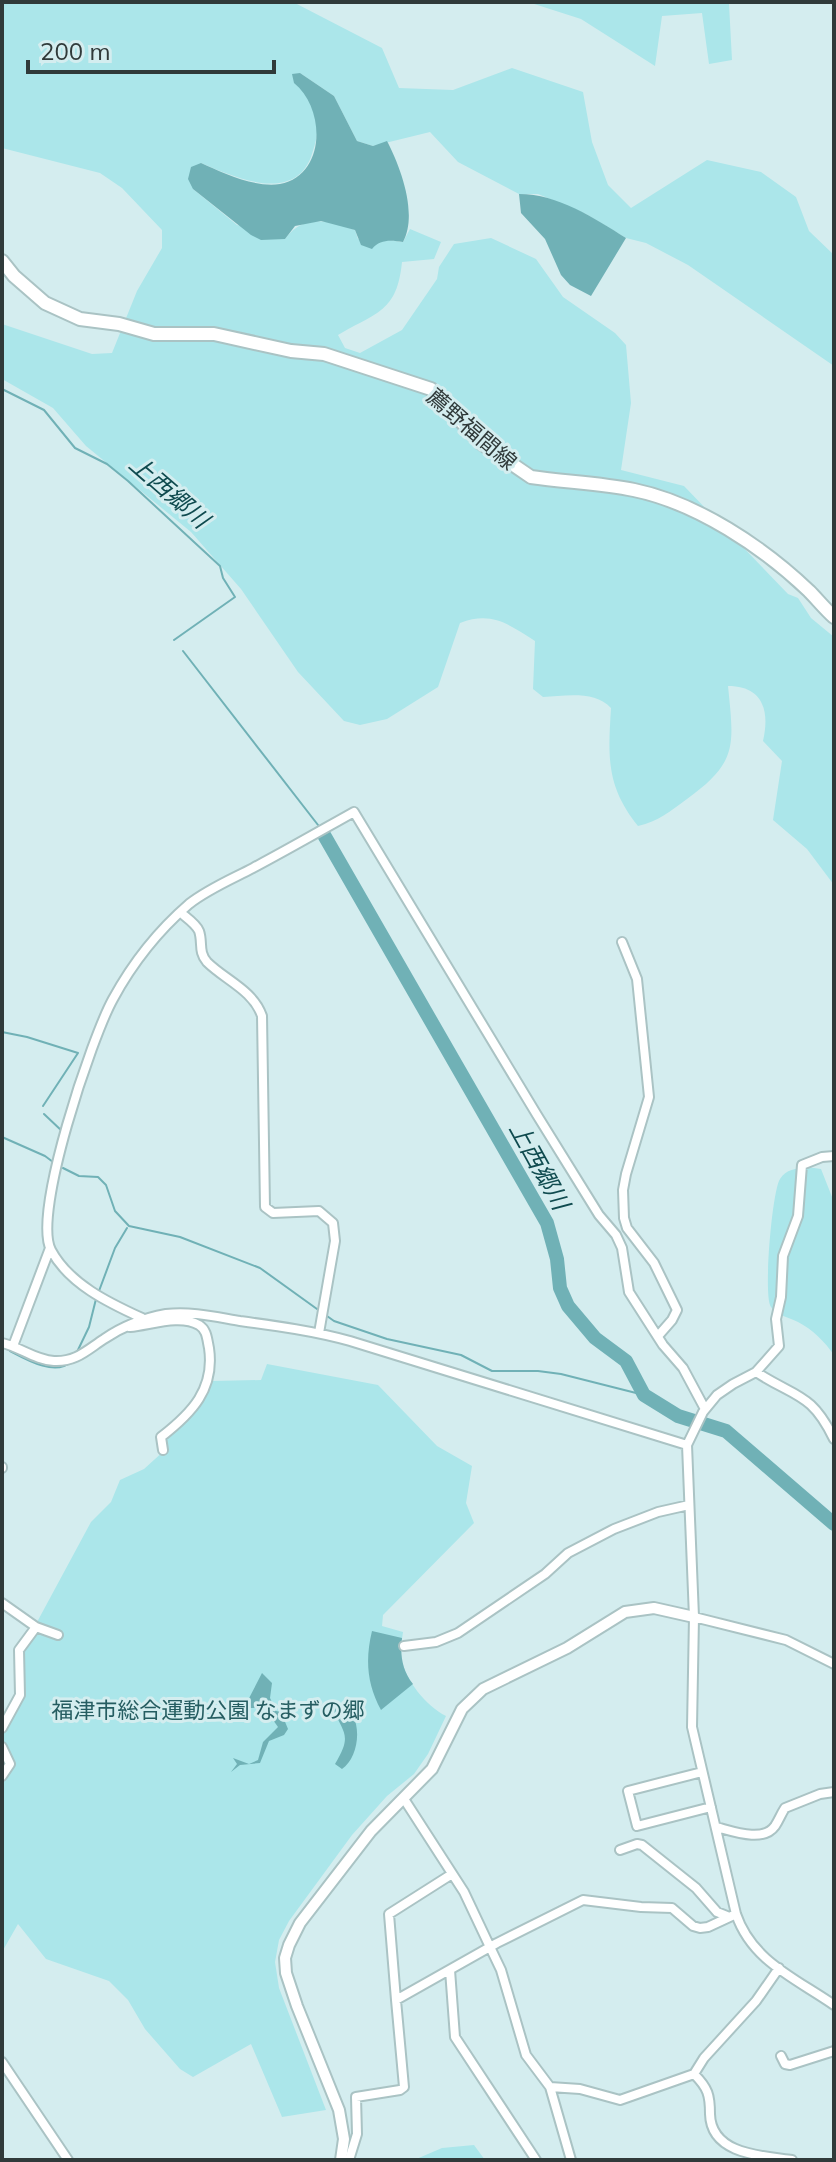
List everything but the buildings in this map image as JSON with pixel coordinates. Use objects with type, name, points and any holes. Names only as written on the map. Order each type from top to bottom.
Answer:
[{"type":"main road","name":"薦野福間線","points":[[2,261],[45,303],[80,319],[119,324],[154,334],[214,334],[291,351],[324,354],[431,389],[481,443],[523,473],[531,477],[652,494],[694,512],[741,536],[810,592],[834,617]]},
{"type":"street","points":[[142,1318],[95,1294],[60,1262],[50,1248],[47,1225],[54,1175],[87,1058],[111,1001],[123,982],[159,934],[181,913],[207,892],[354,812],[537,1115],[599,1215],[616,1235],[624,1257],[629,1292],[683,1368],[704,1411]]},
{"type":"street","points":[[181,913],[196,927],[200,948],[207,962],[254,1000],[262,1016],[265,1207],[273,1213],[319,1211],[333,1223],[335,1241],[319,1333]]},
{"type":"street","points":[[622,942],[637,979],[649,1097],[626,1174],[624,1218],[627,1228],[654,1263],[677,1310],[658,1336]]},
{"type":"street","points":[[834,1156],[809,1160],[802,1165],[798,1216],[783,1256],[781,1297],[776,1319],[779,1346],[756,1372],[733,1384],[704,1411],[687,1445],[694,1617],[692,1727],[716,1827],[732,1915],[751,1945],[834,2005]]},
{"type":"street","points":[[50,1248],[6,1346],[35,1357],[53,1361],[73,1359],[142,1318],[196,1314],[319,1333],[687,1445]]},
{"type":"street","points":[[126,1327],[185,1321],[202,1327],[206,1333],[212,1366],[210,1374],[188,1415],[161,1437],[163,1450]]},
{"type":"street","points":[[756,1372],[804,1397],[819,1411],[834,1439]]},
{"type":"street","points":[[404,1646],[436,1642],[471,1626],[545,1574],[568,1553],[614,1529],[658,1512],[689,1505]]},
{"type":"street","points":[[2,1603],[36,1627],[58,1635]]},
{"type":"street","points":[[341,2160],[344,2139],[341,2117],[290,1988],[285,1958],[300,1923],[371,1831],[422,1781],[440,1756],[462,1709],[483,1689],[567,1648],[625,1612],[654,1608],[786,1640],[834,1664]]},
{"type":"street","points":[[2,1728],[20,1695],[19,1650],[36,1627]]},
{"type":"street","points":[[2,1747],[10,1764],[2,1776]]},
{"type":"street","points":[[702,1772],[628,1791],[637,1826],[711,1807]]},
{"type":"street","points":[[716,1827],[756,1835],[768,1832],[774,1828],[785,1808],[820,1794],[834,1792]]},
{"type":"street","points":[[404,1799],[464,1892],[501,1970],[526,2055],[550,2087],[571,2160]]},
{"type":"street","points":[[620,1850],[642,1845],[696,1888],[717,1912],[732,1915]]},
{"type":"street","points":[[349,2160],[357,2134],[356,2097],[404,2087],[389,1914],[452,1874]]},
{"type":"street","points":[[396,2000],[490,1947],[583,1900],[672,1908],[693,1926],[700,1928],[732,1915]]},
{"type":"street","points":[[550,2087],[580,2089],[620,2100],[694,2074],[704,2058],[756,2001],[779,1968]]},
{"type":"street","points":[[450,1970],[455,2037],[536,2160]]},
{"type":"street","points":[[781,2056],[785,2064],[790,2065],[834,2051]]},
{"type":"street","points":[[2,2062],[68,2160]]},
{"type":"street","points":[[694,2074],[707,2088],[712,2127],[724,2143],[745,2154],[792,2160]]},
{"type":"green space","points":[[2,2],[293,2],[382,48],[399,88],[453,90],[512,68],[583,92],[592,142],[608,185],[631,208],[707,160],[761,172],[796,197],[809,231],[834,255],[834,366],[688,265],[646,243],[626,238],[586,214],[538,194],[519,194],[458,162],[430,132],[373,146],[357,141],[334,96],[300,73],[313,106],[317,131],[311,157],[302,171],[291,180],[262,183],[201,163],[193,189],[237,225],[285,239],[301,225],[317,221],[355,230],[358,239],[376,243],[386,240],[403,242],[410,229],[441,242],[434,259],[402,262],[395,291],[383,309],[338,335],[345,348],[360,353],[402,330],[437,279],[439,267],[454,244],[491,238],[536,259],[563,297],[615,333],[626,345],[631,403],[621,470],[684,486],[788,594],[798,598],[811,618],[834,637],[834,885],[807,849],[773,820],[782,761],[763,741],[764,710],[756,695],[749,690],[728,686],[731,738],[724,763],[716,774],[669,812],[638,826],[620,798],[611,770],[611,708],[588,696],[543,697],[533,689],[535,641],[499,621],[481,618],[460,623],[438,687],[387,719],[360,725],[344,721],[298,672],[241,589],[191,532],[86,446],[53,408],[2,379],[2,324],[92,354],[112,353],[137,291],[162,248],[162,230],[122,188],[100,173],[2,148]]},
{"type":"green space","points":[[528,2],[732,2],[729,4],[732,60],[709,64],[702,13],[662,16],[655,66],[581,19]]},
{"type":"green space","points":[[807,1167],[821,1169],[834,1202],[834,1355],[808,1328],[773,1310],[769,1299],[770,1244],[777,1188],[785,1173]]},
{"type":"green space","name":"福津市総合運動公園 なまずの郷","points":[[267,1364],[378,1385],[437,1446],[472,1466],[466,1503],[474,1523],[383,1615],[382,1626],[403,1632],[401,1657],[412,1683],[431,1706],[446,1716],[428,1754],[414,1774],[387,1796],[352,1835],[289,1921],[279,1940],[275,1962],[279,1988],[326,2110],[282,2117],[251,2044],[193,2077],[180,2069],[145,2029],[128,2000],[109,1981],[46,1959],[18,1924],[2,1952],[2,1771],[7,1763],[2,1752],[2,1720],[18,1692],[15,1654],[18,1645],[36,1624],[91,1522],[111,1502],[120,1480],[144,1469],[165,1450],[164,1440],[188,1419],[212,1381],[261,1380]]},
{"type":"green space","points":[[474,2145],[485,2160],[414,2160],[442,2148]]},
{"type":"shaded area","points":[[300,73],[334,96],[357,141],[373,146],[387,141],[406,191],[409,218],[403,242],[382,242],[372,249],[361,245],[355,230],[321,221],[295,226],[285,239],[261,240],[193,189],[188,179],[191,167],[201,163],[239,179],[270,185],[295,178],[306,168],[313,155],[316,124],[312,108],[294,83],[292,74]]},
{"type":"shaded area","points":[[519,194],[562,203],[626,238],[591,296],[570,285],[561,275],[545,239],[521,213]]},
{"type":"shaded area","points":[[372,1631],[402,1638],[403,1662],[413,1684],[381,1710],[369,1672],[368,1652]]},
{"type":"shaded area","points":[[262,1673],[272,1683],[270,1698],[276,1711],[281,1712],[288,1729],[284,1735],[269,1741],[260,1763],[240,1765],[231,1772],[237,1764],[233,1758],[249,1764],[258,1760],[263,1742],[278,1727],[261,1703],[255,1708],[247,1708],[246,1704]]},
{"type":"shaded area","points":[[340,1703],[353,1716],[357,1735],[353,1755],[342,1769],[335,1764],[345,1740],[333,1708]]},
{"type":"waterway","name":"上西郷川","points":[[2,389],[44,410],[75,448],[107,464],[128,481],[220,566],[223,578],[235,597],[174,640]]},
{"type":"waterway","name":"上西郷川","points":[[183,651],[318,825]]},
{"type":"waterway","name":"上西郷川","points":[[324,835],[547,1223],[557,1259],[560,1288],[568,1306],[595,1338],[626,1361],[644,1395],[678,1416],[726,1431],[834,1524]]},
{"type":"waterway","points":[[2,1032],[78,1053],[43,1106]]},
{"type":"waterway","points":[[44,1114],[63,1132]]},
{"type":"waterway","points":[[2,1137],[53,1162],[56,1153]]},
{"type":"waterway","points":[[63,1168],[79,1176],[98,1177],[106,1185],[115,1211],[129,1226],[180,1237],[260,1268],[317,1309]]},
{"type":"waterway","points":[[99,1291],[115,1248],[127,1228]]},
{"type":"waterway","points":[[77,1352],[89,1327],[96,1299]]},
{"type":"waterway","points":[[327,1316],[387,1339],[461,1355],[492,1371],[561,1374],[644,1395]]},
{"type":"waterway","points":[[10,1351],[49,1367],[71,1362]]}]
